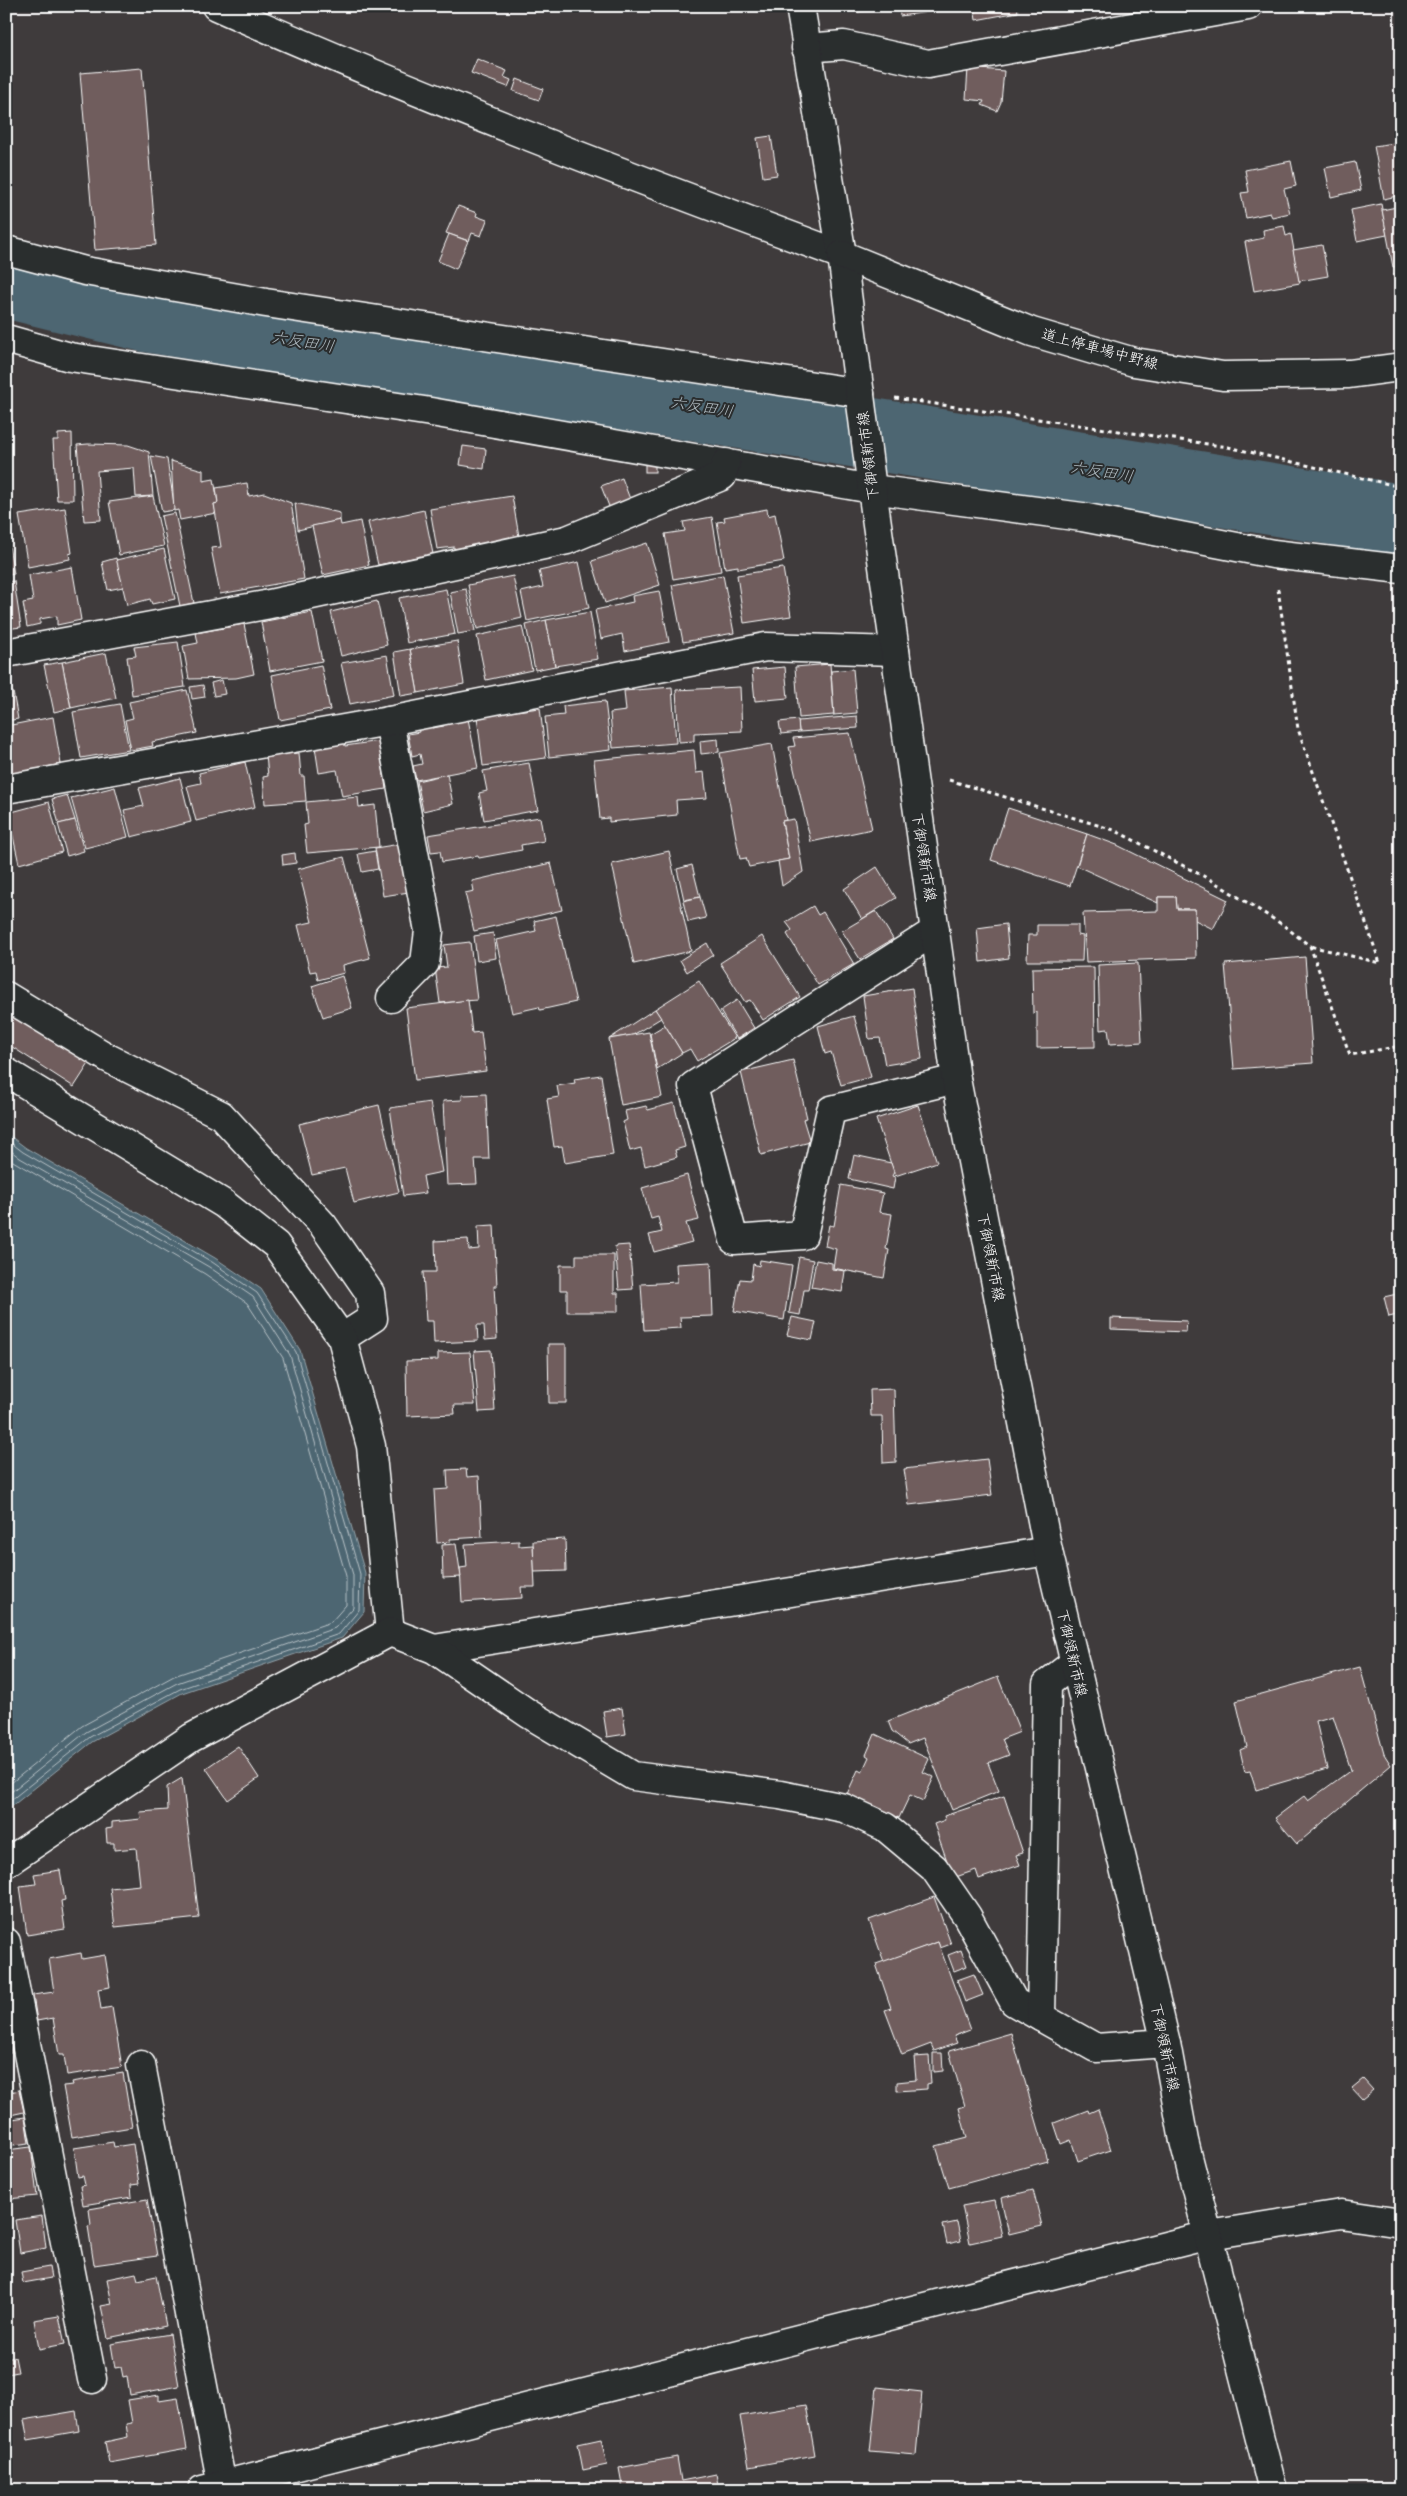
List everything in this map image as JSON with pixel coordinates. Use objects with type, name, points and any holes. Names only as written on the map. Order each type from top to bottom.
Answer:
[{"type":"street","name":"道上停車場中野線","points":[[216,6],[334,59],[595,163],[842,254],[1032,332],[1134,362],[1223,376],[1349,374],[1401,367]]},
{"type":"street","name":"下御領新市線","points":[[800,6],[842,254],[912,778],[956,1079],[1048,1551],[1166,2043],[1184,2141],[1273,2490]]},
{"type":"street","points":[[806,48],[844,45],[928,64],[1248,6]]},
{"type":"street","points":[[6,250],[85,271],[266,303],[861,398]]},
{"type":"street","points":[[6,339],[70,357],[431,412],[726,463],[871,479],[1273,554],[1401,569]]},
{"type":"street","points":[[6,653],[265,605],[567,540],[722,476],[726,463]]},
{"type":"street","points":[[6,789],[389,721],[766,647],[895,651]]},
{"type":"street","points":[[389,721],[429,931],[425,963],[391,998]]},
{"type":"street","points":[[935,931],[693,1086],[734,1240],[802,1236],[831,1110],[956,1079]]},
{"type":"street","points":[[6,996],[108,1058],[221,1116],[323,1225],[370,1292],[373,1318],[342,1338]]},
{"type":"street","points":[[6,1072],[224,1204],[276,1245],[342,1338],[370,1446],[390,1632]]},
{"type":"street","points":[[434,1649],[1048,1551]]},
{"type":"street","points":[[6,1863],[191,1738],[390,1632],[434,1649],[529,1714],[633,1776],[780,1795],[844,1808],[885,1827],[934,1868],[967,1916],[1014,2002],[1096,2048],[1166,2043]]},
{"type":"street","points":[[1041,2017],[1047,1684],[1074,1663]]},
{"type":"street","points":[[6,1942],[92,2379]]},
{"type":"street","points":[[141,2065],[212,2487],[1209,2235],[1340,2214],[1401,2223]]},
{"type":"path","points":[[861,398],[1228,447],[1401,487]]},
{"type":"path","points":[[912,778],[952,780],[1114,830],[1211,880],[1283,925],[1310,946],[1380,963],[1298,729],[1273,554]]},
{"type":"path","points":[[1310,946],[1350,1056],[1401,1046]]},
{"type":"water","points":[[6,1133],[26,1148],[215,1258],[261,1289],[300,1350],[365,1573],[364,1612],[342,1638],[182,1693],[92,1742],[6,1811]]},
{"type":"building","points":[[857,6],[876,6],[877,9],[858,12]]},
{"type":"building","points":[[899,6],[942,6],[943,10],[900,16]]},
{"type":"building","points":[[974,6],[1017,6],[1018,12],[976,20]]},
{"type":"building","points":[[477,59],[507,71],[504,77],[511,80],[508,87],[471,73]]},
{"type":"building","points":[[142,68],[156,245],[95,250],[80,73]]},
{"type":"building","points":[[968,68],[1004,71],[1001,102],[997,111],[982,105],[984,101],[966,99]]},
{"type":"building","points":[[517,79],[543,89],[539,100],[513,91]]},
{"type":"building","points":[[771,136],[777,175],[763,177],[757,138]]},
{"type":"building","points":[[1401,142],[1401,195],[1384,199],[1374,146]]},
{"type":"building","points":[[1291,161],[1296,186],[1284,189],[1290,213],[1272,217],[1270,213],[1246,218],[1241,193],[1249,192],[1245,170]]},
{"type":"building","points":[[1355,162],[1361,190],[1331,197],[1325,168]]},
{"type":"building","points":[[1381,204],[1387,235],[1357,241],[1351,210]]},
{"type":"building","points":[[458,206],[477,213],[476,216],[487,220],[481,236],[472,233],[469,241],[446,233]]},
{"type":"building","points":[[1401,206],[1401,266],[1393,267],[1382,210]]},
{"type":"building","points":[[1284,226],[1286,236],[1291,234],[1300,283],[1254,291],[1245,242],[1264,238],[1263,230]]},
{"type":"building","points":[[449,234],[468,241],[456,269],[438,261]]},
{"type":"building","points":[[1322,245],[1328,276],[1299,281],[1293,250]]},
{"type":"building","points":[[1401,273],[1401,307],[1394,274]]},
{"type":"building","points":[[72,433],[73,500],[57,500],[53,440],[58,440],[58,434]]},
{"type":"building","points":[[77,445],[128,445],[149,452],[153,496],[136,497],[134,468],[97,471],[101,520],[84,521]]},
{"type":"building","points":[[463,446],[486,449],[484,469],[460,465]]},
{"type":"building","points":[[151,456],[167,459],[175,510],[162,512]]},
{"type":"building","points":[[645,458],[655,458],[655,472],[645,472]]},
{"type":"building","points":[[171,461],[203,470],[203,481],[214,479],[218,503],[214,504],[216,513],[180,520],[178,510],[174,511]]},
{"type":"building","points":[[622,478],[633,507],[612,514],[601,486]]},
{"type":"building","points":[[247,483],[249,496],[264,493],[291,503],[304,579],[220,594],[211,548],[221,547],[214,504],[218,503],[216,488]]},
{"type":"building","points":[[153,496],[164,546],[119,555],[109,502]]},
{"type":"building","points":[[512,496],[520,542],[454,552],[454,547],[437,549],[430,509]]},
{"type":"building","points":[[295,503],[340,513],[340,520],[298,530]]},
{"type":"building","points":[[65,508],[72,553],[69,554],[70,559],[28,567],[19,515]]},
{"type":"building","points":[[767,509],[768,516],[775,514],[784,561],[738,569],[738,566],[725,568],[717,522],[725,521],[724,517]]},
{"type":"building","points":[[424,510],[433,554],[378,565],[368,522]]},
{"type":"building","points":[[175,513],[194,603],[180,606],[161,516]]},
{"type":"building","points":[[712,517],[721,571],[673,579],[665,534],[685,531],[683,522]]},
{"type":"building","points":[[340,520],[341,525],[360,521],[369,565],[323,575],[312,526]]},
{"type":"building","points":[[6,529],[14,574],[6,575]]},
{"type":"building","points":[[647,543],[660,585],[605,603],[592,561]]},
{"type":"building","points":[[164,549],[175,599],[152,604],[150,599],[127,605],[116,560]]},
{"type":"building","points":[[116,558],[123,587],[108,590],[102,562]]},
{"type":"building","points":[[579,562],[589,608],[527,621],[521,592],[543,587],[539,571]]},
{"type":"building","points":[[72,567],[81,620],[57,625],[57,616],[40,619],[40,624],[27,627],[23,603],[33,601],[29,575]]},
{"type":"building","points":[[783,568],[791,616],[744,623],[737,575]]},
{"type":"building","points":[[723,575],[734,633],[683,642],[672,585]]},
{"type":"building","points":[[513,576],[522,618],[477,629],[468,585]]},
{"type":"building","points":[[14,581],[21,627],[6,629],[6,582]]},
{"type":"building","points":[[446,589],[455,634],[407,643],[399,598]]},
{"type":"building","points":[[466,589],[475,631],[458,634],[450,592]]},
{"type":"building","points":[[659,591],[669,642],[625,651],[622,634],[601,639],[595,610],[633,602],[632,596]]},
{"type":"building","points":[[377,601],[387,645],[341,656],[331,612]]},
{"type":"building","points":[[312,612],[322,661],[270,671],[261,622]]},
{"type":"building","points":[[590,612],[598,659],[555,666],[546,620]]},
{"type":"building","points":[[546,620],[555,666],[535,670],[526,625]]},
{"type":"building","points":[[244,624],[254,674],[236,678],[189,679],[183,646],[198,643],[196,633]]},
{"type":"building","points":[[522,626],[532,670],[486,680],[477,636]]},
{"type":"building","points":[[457,641],[464,684],[418,693],[410,649]]},
{"type":"building","points":[[178,642],[185,687],[132,695],[127,657],[136,656],[134,647]]},
{"type":"building","points":[[410,649],[418,693],[401,696],[394,652]]},
{"type":"building","points":[[106,653],[116,698],[71,708],[62,662]]},
{"type":"building","points":[[387,655],[394,695],[350,704],[341,663]]},
{"type":"building","points":[[62,662],[71,708],[54,712],[44,665]]},
{"type":"building","points":[[830,664],[834,715],[799,718],[795,667]]},
{"type":"building","points":[[321,665],[330,710],[280,720],[272,675]]},
{"type":"building","points":[[785,667],[788,698],[755,701],[752,670]]},
{"type":"building","points":[[853,669],[857,713],[834,715],[831,671]]},
{"type":"building","points":[[222,680],[225,694],[214,696],[211,683]]},
{"type":"building","points":[[203,685],[205,697],[192,699],[190,687]]},
{"type":"building","points":[[672,687],[676,743],[613,748],[610,713],[626,711],[624,691]]},
{"type":"building","points":[[740,687],[742,731],[694,733],[694,741],[679,742],[676,690]]},
{"type":"building","points":[[187,690],[197,733],[152,742],[153,746],[131,750],[125,720],[133,718],[129,702]]},
{"type":"building","points":[[13,692],[18,719],[6,721],[6,693]]},
{"type":"building","points":[[605,701],[611,750],[549,757],[545,717],[564,715],[563,706]]},
{"type":"building","points":[[120,704],[129,750],[81,758],[73,712]]},
{"type":"building","points":[[540,708],[546,758],[483,766],[477,716]]},
{"type":"building","points":[[467,714],[478,768],[416,780],[413,766],[422,764],[420,754],[412,756],[408,734],[419,732],[417,725],[431,722],[432,728],[444,726],[442,720]]},
{"type":"building","points":[[857,716],[858,728],[799,732],[798,721]]},
{"type":"building","points":[[53,717],[61,764],[6,775],[6,745],[9,745],[6,726]]},
{"type":"building","points":[[798,720],[799,732],[781,734],[779,722]]},
{"type":"building","points":[[850,733],[872,829],[811,842],[789,747],[795,746],[793,738]]},
{"type":"building","points":[[718,739],[719,752],[701,754],[700,741]]},
{"type":"building","points":[[379,741],[386,789],[342,796],[337,770],[319,773],[315,747],[344,742],[345,746]]},
{"type":"building","points":[[772,744],[786,820],[782,821],[789,859],[749,867],[746,858],[740,859],[720,753]]},
{"type":"building","points":[[694,750],[696,773],[704,772],[707,798],[676,800],[677,815],[609,822],[609,818],[600,819],[594,760]]},
{"type":"building","points":[[299,753],[301,776],[304,776],[306,801],[265,804],[263,777],[268,776],[266,755]]},
{"type":"building","points":[[245,762],[255,807],[196,821],[187,786],[201,783],[199,773]]},
{"type":"building","points":[[529,763],[538,810],[484,820],[479,793],[487,791],[483,771]]},
{"type":"building","points":[[447,774],[453,804],[423,811],[417,781]]},
{"type":"building","points":[[180,778],[191,822],[131,837],[124,810],[144,806],[139,788]]},
{"type":"building","points":[[115,787],[128,837],[85,848],[71,798]]},
{"type":"building","points":[[67,795],[75,820],[59,824],[52,799]]},
{"type":"building","points":[[358,797],[359,807],[375,805],[379,847],[307,853],[304,825],[308,824],[306,802]]},
{"type":"building","points":[[49,802],[62,852],[19,864],[8,813]]},
{"type":"building","points":[[1008,808],[1087,834],[1070,886],[991,860]]},
{"type":"building","points":[[540,817],[544,841],[521,845],[522,850],[479,858],[478,856],[442,862],[440,851],[431,852],[428,835]]},
{"type":"building","points":[[794,819],[803,872],[782,886],[778,861],[789,859],[782,821]]},
{"type":"building","points":[[75,820],[84,851],[67,856],[58,824]]},
{"type":"building","points":[[1087,834],[1117,845],[1228,900],[1213,929],[1195,920],[1195,909],[1177,909],[1176,897],[1158,897],[1158,903],[1077,866]]},
{"type":"building","points":[[400,844],[409,892],[383,896],[375,848]]},
{"type":"building","points":[[375,851],[378,869],[362,872],[358,854]]},
{"type":"building","points":[[669,851],[691,951],[634,964],[612,864]]},
{"type":"building","points":[[295,853],[296,863],[283,865],[282,855]]},
{"type":"building","points":[[344,857],[370,958],[343,965],[344,973],[318,980],[316,971],[310,972],[298,925],[312,922],[298,869]]},
{"type":"building","points":[[551,863],[562,910],[474,931],[465,893],[474,891],[472,881]]},
{"type":"building","points":[[692,865],[700,897],[684,900],[677,869]]},
{"type":"building","points":[[877,867],[896,898],[862,919],[844,889]]},
{"type":"building","points":[[700,897],[706,918],[688,922],[683,901]]},
{"type":"building","points":[[1158,897],[1176,897],[1177,909],[1195,909],[1196,958],[1086,962],[1083,913],[1158,911]]},
{"type":"building","points":[[813,906],[818,915],[823,912],[854,964],[818,985],[787,934],[792,930],[786,922]]},
{"type":"building","points":[[876,911],[893,939],[860,959],[842,931]]},
{"type":"building","points":[[556,916],[576,1002],[540,1010],[539,1007],[512,1013],[496,940],[536,931],[534,921]]},
{"type":"building","points":[[1006,924],[1009,958],[980,962],[977,928]]},
{"type":"building","points":[[1037,925],[1078,925],[1078,935],[1083,936],[1082,961],[1027,961],[1028,935],[1037,935]]},
{"type":"building","points":[[493,933],[496,958],[477,961],[474,936]]},
{"type":"building","points":[[762,936],[800,997],[763,1020],[750,1000],[745,1002],[720,963]]},
{"type":"building","points":[[470,942],[477,1000],[440,1003],[435,968],[447,967],[444,945]]},
{"type":"building","points":[[707,943],[713,955],[687,972],[680,960]]},
{"type":"building","points":[[1305,957],[1313,1063],[1234,1069],[1225,964]]},
{"type":"building","points":[[1138,963],[1142,1042],[1110,1044],[1108,1029],[1100,1030],[1098,965]]},
{"type":"building","points":[[1094,967],[1095,1047],[1037,1048],[1037,1012],[1033,1013],[1032,968]]},
{"type":"building","points":[[342,976],[352,1008],[323,1017],[312,986]]},
{"type":"building","points":[[699,981],[735,1038],[697,1061],[690,1049],[682,1053],[655,1009]]},
{"type":"building","points":[[912,988],[922,1059],[885,1065],[880,1038],[869,1039],[863,996]]},
{"type":"building","points":[[468,1000],[472,1033],[481,1032],[486,1071],[415,1080],[406,1008]]},
{"type":"building","points":[[737,1000],[754,1028],[737,1039],[720,1011]]},
{"type":"building","points":[[6,1004],[92,1059],[74,1087],[6,1043]]},
{"type":"building","points":[[655,1009],[661,1018],[633,1035],[609,1039]]},
{"type":"building","points":[[854,1016],[871,1077],[841,1085],[831,1052],[825,1054],[818,1026]]},
{"type":"building","points":[[665,1025],[682,1053],[657,1069],[650,1034]]},
{"type":"building","points":[[649,1032],[662,1097],[621,1105],[609,1039]]},
{"type":"building","points":[[793,1060],[807,1118],[803,1119],[810,1142],[761,1155],[741,1072]]},
{"type":"building","points":[[601,1075],[613,1155],[565,1163],[562,1146],[554,1147],[547,1099],[559,1097],[557,1086],[575,1083],[574,1079]]},
{"type":"building","points":[[486,1094],[489,1159],[475,1159],[477,1184],[447,1185],[443,1101],[462,1100],[462,1095]]},
{"type":"building","points":[[430,1102],[442,1172],[423,1176],[426,1193],[403,1196],[390,1108]]},
{"type":"building","points":[[674,1103],[685,1147],[675,1150],[677,1157],[645,1166],[641,1148],[630,1151],[623,1122],[627,1120],[625,1111],[646,1106],[648,1110]]},
{"type":"building","points":[[379,1105],[399,1192],[354,1203],[345,1168],[312,1175],[299,1124]]},
{"type":"building","points":[[918,1105],[937,1162],[895,1176],[876,1119]]},
{"type":"building","points":[[854,1155],[891,1163],[894,1172],[892,1176],[895,1177],[893,1189],[849,1179]]},
{"type":"building","points":[[687,1175],[699,1220],[686,1223],[692,1242],[654,1252],[649,1235],[662,1232],[658,1217],[651,1219],[642,1188]]},
{"type":"building","points":[[841,1185],[883,1193],[879,1212],[892,1214],[886,1249],[889,1250],[884,1278],[833,1268],[836,1249],[825,1246],[829,1225],[834,1226]]},
{"type":"building","points":[[494,1225],[497,1286],[494,1286],[497,1339],[485,1340],[484,1325],[477,1325],[478,1341],[434,1343],[433,1321],[426,1321],[423,1272],[436,1272],[435,1241],[468,1239],[469,1250],[479,1249],[478,1226]]},
{"type":"building","points":[[629,1245],[633,1289],[619,1290],[615,1246]]},
{"type":"building","points":[[576,1255],[614,1255],[614,1293],[618,1293],[618,1312],[567,1312],[567,1290],[560,1290],[560,1265],[576,1265]]},
{"type":"building","points":[[799,1257],[813,1260],[808,1290],[804,1290],[800,1315],[789,1313]]},
{"type":"building","points":[[760,1260],[792,1265],[784,1320],[734,1311],[740,1279],[751,1280],[753,1264],[759,1266]]},
{"type":"building","points":[[816,1260],[832,1263],[832,1269],[845,1271],[842,1292],[811,1287]]},
{"type":"building","points":[[711,1262],[713,1316],[680,1317],[681,1328],[644,1330],[641,1284],[677,1282],[676,1264]]},
{"type":"building","points":[[1401,1293],[1401,1314],[1389,1317],[1384,1297]]},
{"type":"building","points":[[792,1317],[816,1322],[812,1340],[787,1335]]},
{"type":"building","points":[[1111,1318],[1187,1321],[1186,1332],[1111,1329]]},
{"type":"building","points":[[548,1344],[566,1344],[566,1403],[549,1403]]},
{"type":"building","points":[[491,1350],[495,1411],[479,1412],[474,1351]]},
{"type":"building","points":[[470,1352],[475,1405],[454,1405],[455,1414],[407,1416],[406,1361],[438,1360],[438,1353]]},
{"type":"building","points":[[894,1389],[896,1462],[883,1463],[882,1416],[871,1416],[870,1390]]},
{"type":"building","points":[[987,1459],[992,1495],[909,1505],[904,1469]]},
{"type":"building","points":[[466,1469],[467,1477],[479,1476],[482,1537],[450,1539],[450,1542],[437,1543],[434,1490],[448,1489],[447,1470]]},
{"type":"building","points":[[565,1539],[566,1571],[534,1572],[533,1541]]},
{"type":"building","points":[[519,1541],[519,1546],[533,1545],[535,1587],[521,1587],[522,1598],[462,1602],[460,1568],[467,1567],[465,1544]]},
{"type":"building","points":[[456,1544],[461,1577],[443,1578],[442,1545]]},
{"type":"building","points":[[1360,1667],[1384,1754],[1391,1765],[1297,1844],[1275,1818],[1304,1796],[1308,1801],[1351,1770],[1333,1716],[1316,1721],[1327,1769],[1256,1790],[1250,1771],[1245,1772],[1240,1750],[1247,1747],[1236,1701]]},
{"type":"building","points":[[998,1677],[1020,1732],[1002,1739],[1009,1755],[988,1763],[999,1791],[952,1810],[923,1738],[908,1744],[892,1731],[888,1721]]},
{"type":"building","points":[[622,1708],[626,1734],[607,1737],[603,1711]]},
{"type":"building","points":[[875,1734],[929,1759],[923,1772],[934,1777],[923,1801],[910,1795],[899,1818],[847,1794],[858,1770],[862,1772],[869,1757],[866,1755]]},
{"type":"building","points":[[238,1746],[259,1778],[228,1800],[206,1768]]},
{"type":"building","points":[[182,1778],[199,1918],[115,1927],[110,1888],[140,1885],[136,1848],[114,1850],[114,1843],[107,1843],[106,1829],[112,1828],[112,1822],[141,1819],[140,1812],[168,1810],[167,1787]]},
{"type":"building","points":[[1004,1796],[1023,1853],[1016,1855],[1020,1865],[979,1879],[976,1870],[953,1878],[934,1824],[945,1820],[944,1816]]},
{"type":"building","points":[[60,1870],[65,1900],[61,1901],[65,1929],[27,1935],[20,1886],[36,1884],[34,1874]]},
{"type":"building","points":[[934,1897],[951,1944],[940,1948],[938,1942],[884,1962],[869,1920]]},
{"type":"building","points":[[938,1942],[970,2030],[954,2036],[957,2043],[934,2051],[931,2044],[902,2055],[885,2010],[891,2008],[876,1964]]},
{"type":"building","points":[[961,1950],[967,1966],[954,1971],[948,1955]]},
{"type":"building","points":[[81,1953],[82,1959],[105,1955],[110,1987],[98,1989],[101,2009],[112,2007],[122,2067],[67,2075],[64,2055],[59,2055],[53,2018],[37,2021],[33,1995],[54,1992],[49,1959]]},
{"type":"building","points":[[974,1974],[983,1995],[965,2002],[957,1980]]},
{"type":"building","points":[[6,2022],[11,2053],[6,2054]]},
{"type":"building","points":[[1011,2033],[1048,2161],[949,2188],[936,2146],[967,2138],[959,2108],[965,2106],[949,2051]]},
{"type":"building","points":[[933,2053],[942,2053],[943,2071],[933,2072]]},
{"type":"building","points":[[929,2056],[931,2083],[927,2084],[927,2089],[897,2091],[897,2082],[916,2080],[914,2057]]},
{"type":"building","points":[[123,2073],[132,2127],[72,2137],[63,2086],[73,2085],[72,2082]]},
{"type":"building","points":[[1363,2079],[1373,2090],[1362,2099],[1352,2088]]},
{"type":"building","points":[[19,2090],[24,2112],[6,2116],[6,2093]]},
{"type":"building","points":[[1098,2109],[1111,2150],[1078,2161],[1071,2140],[1061,2144],[1054,2123],[1088,2110],[1089,2113]]},
{"type":"building","points":[[25,2117],[29,2143],[6,2146],[6,2120]]},
{"type":"building","points":[[113,2142],[114,2147],[133,2144],[139,2184],[131,2185],[132,2197],[83,2205],[80,2186],[85,2185],[83,2176],[78,2177],[74,2148]]},
{"type":"building","points":[[31,2147],[37,2196],[8,2199],[6,2150]]},
{"type":"building","points":[[1033,2190],[1042,2226],[1009,2234],[1001,2198]]},
{"type":"building","points":[[147,2199],[157,2256],[94,2265],[88,2226],[91,2225],[89,2209]]},
{"type":"building","points":[[994,2200],[1002,2236],[970,2243],[962,2206]]},
{"type":"building","points":[[42,2216],[46,2248],[20,2253],[15,2220]]},
{"type":"building","points":[[957,2222],[961,2241],[947,2244],[943,2225]]},
{"type":"building","points":[[49,2267],[51,2278],[23,2283],[21,2272]]},
{"type":"building","points":[[136,2273],[138,2280],[156,2276],[166,2326],[108,2338],[101,2306],[112,2304],[107,2279]]},
{"type":"building","points":[[59,2316],[65,2344],[39,2349],[34,2320]]},
{"type":"building","points":[[170,2334],[179,2386],[130,2395],[127,2376],[123,2377],[121,2367],[115,2368],[111,2344]]},
{"type":"building","points":[[15,2357],[18,2372],[8,2374],[6,2359]]},
{"type":"building","points":[[877,2387],[922,2392],[916,2455],[870,2451]]},
{"type":"building","points":[[159,2395],[159,2401],[178,2398],[187,2449],[109,2463],[105,2442],[128,2437],[126,2424],[132,2423],[128,2400]]},
{"type":"building","points":[[806,2405],[815,2455],[749,2467],[740,2416]]},
{"type":"building","points":[[76,2411],[79,2431],[28,2440],[24,2420]]},
{"type":"building","points":[[601,2439],[607,2465],[583,2470],[578,2444]]},
{"type":"building","points":[[677,2457],[681,2481],[716,2474],[719,2490],[623,2490],[619,2468]]},
{"type":"waterway","name":"六反田川","points":[[6,282],[146,316],[1401,520]]}]
